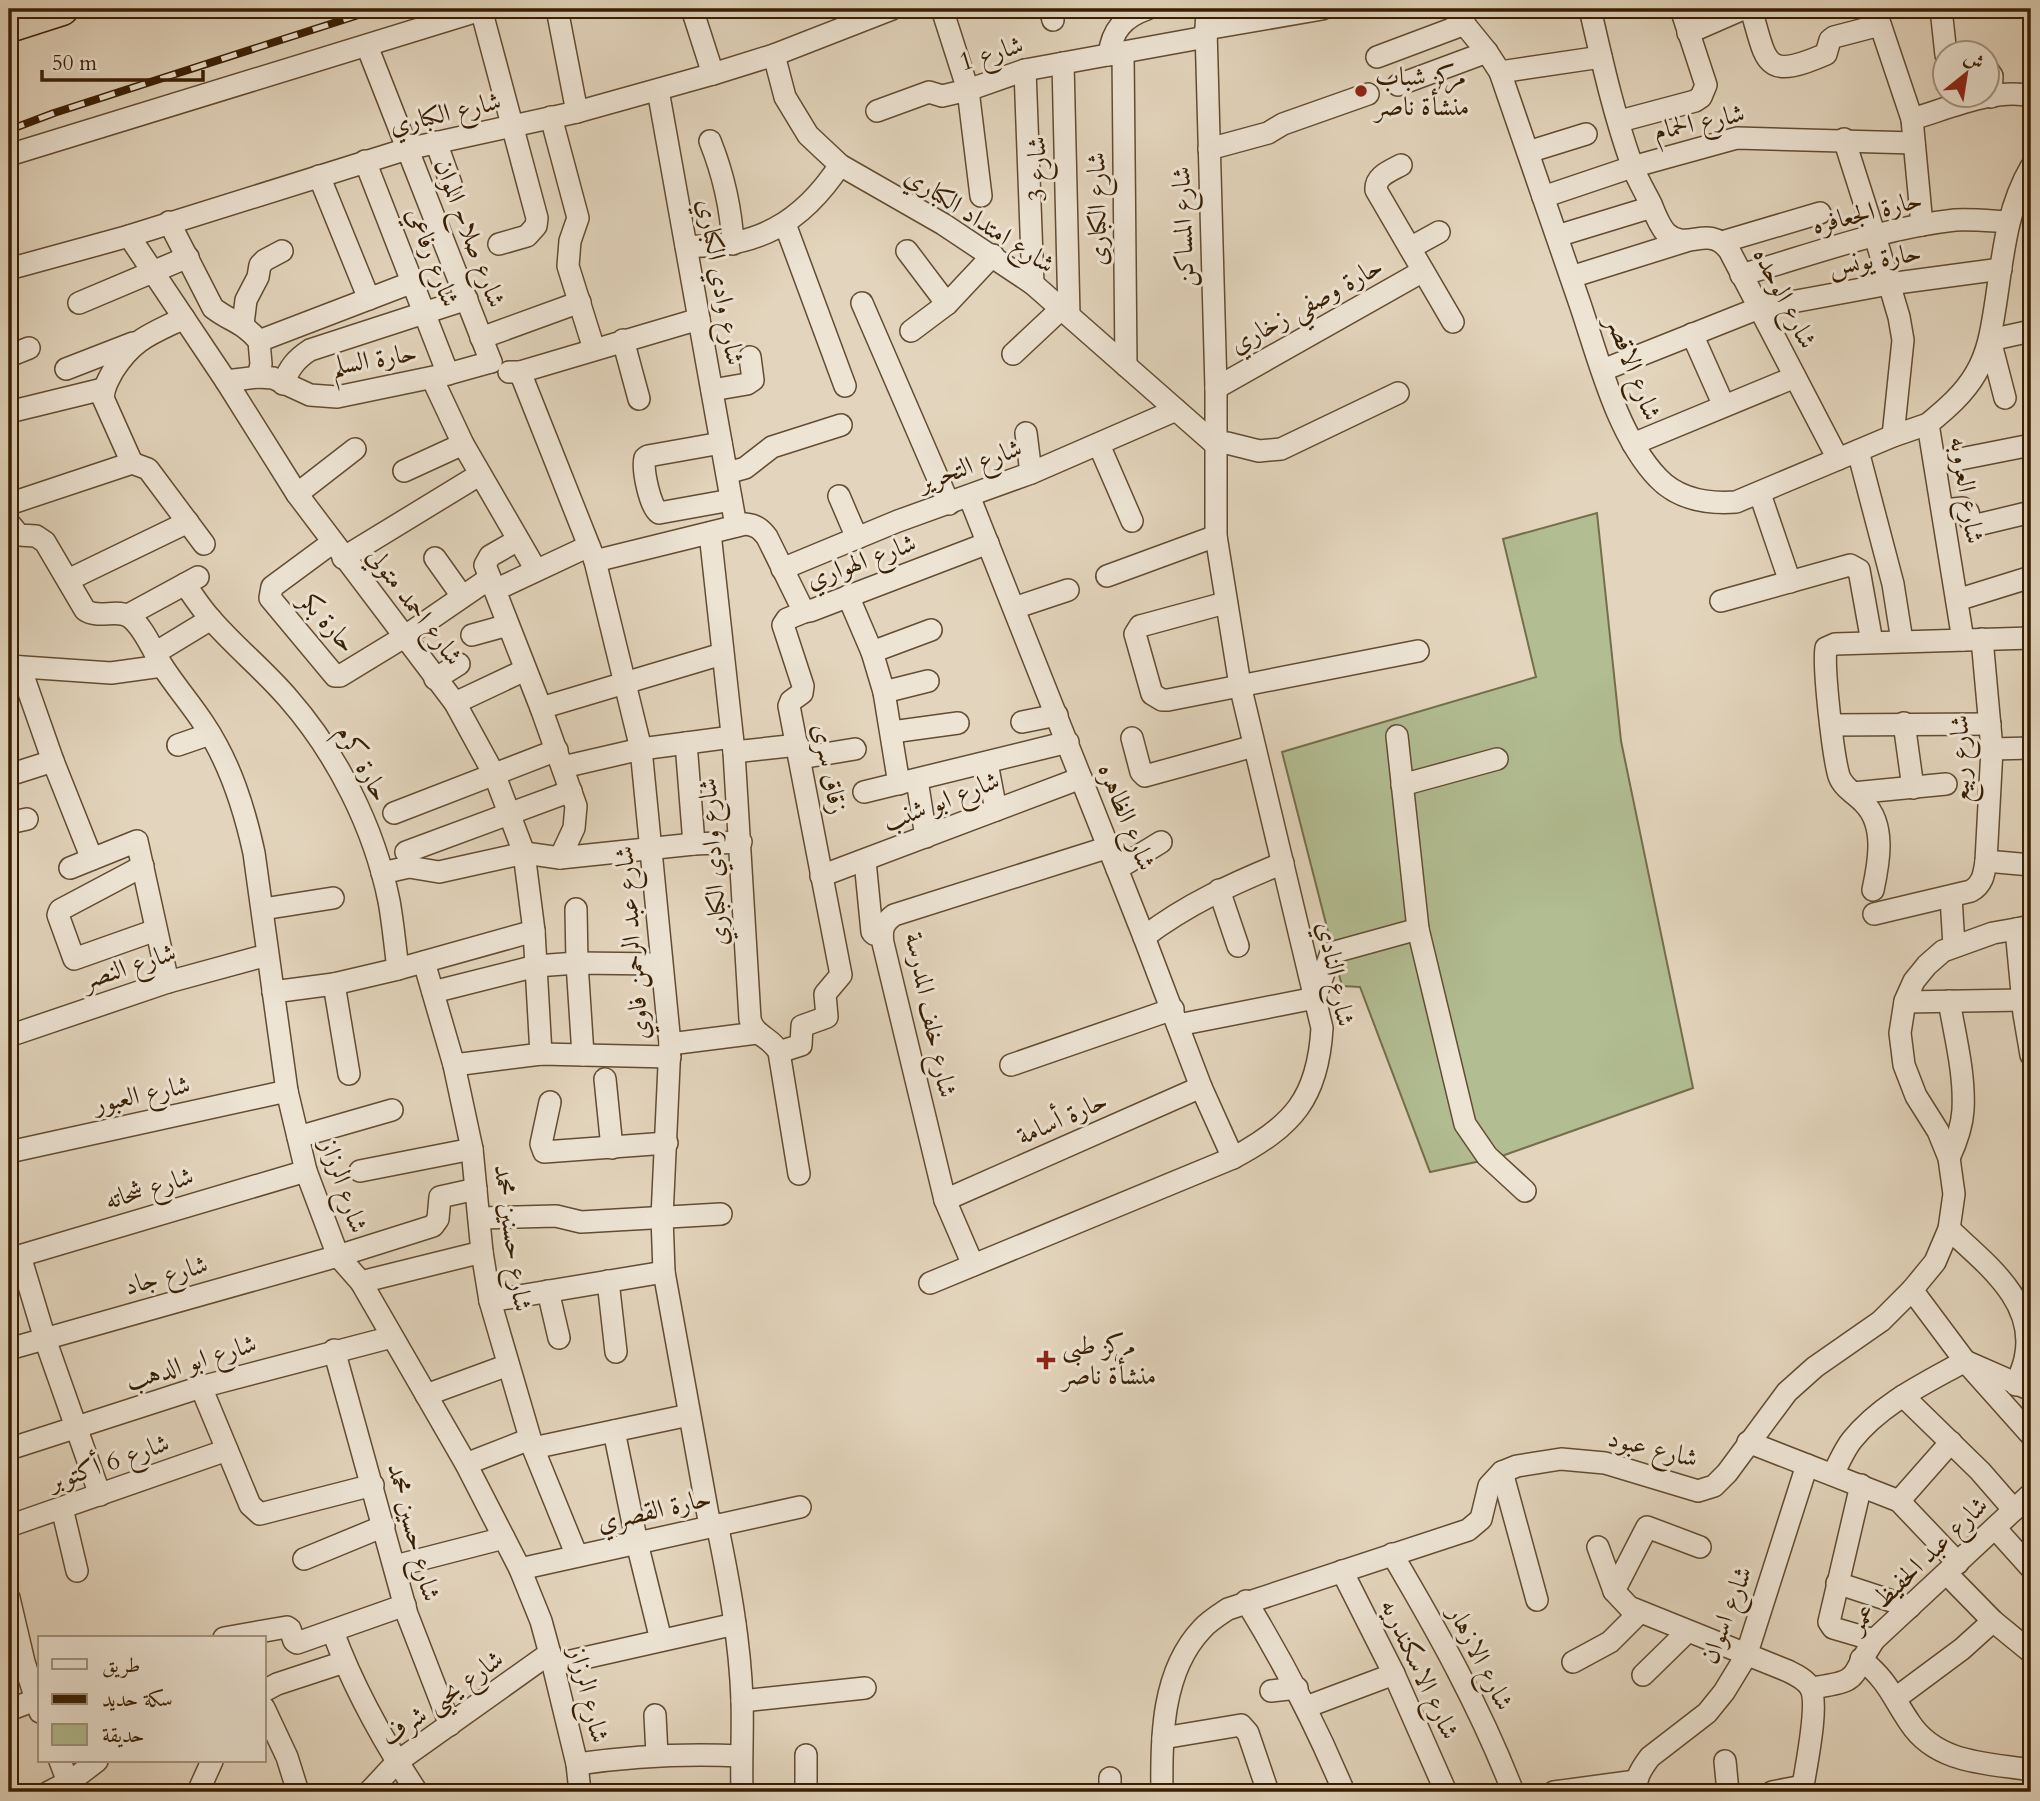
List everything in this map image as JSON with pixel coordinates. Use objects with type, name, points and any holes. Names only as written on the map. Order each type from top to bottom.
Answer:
[{"type":"highway","points":[[9,26],[62,9]]},
{"type":"street","points":[[9,155],[483,9],[537,218],[536,226],[527,236],[499,244]]},
{"type":"street","points":[[557,9],[577,112]]},
{"type":"street","points":[[692,9],[713,74]]},
{"type":"street","name":"شارع الكباري","points":[[9,269],[130,236],[407,149],[577,112],[713,74],[774,55],[892,9]]},
{"type":"street","points":[[942,9],[968,90],[981,196]]},
{"type":"street","points":[[1116,54],[1113,35],[1121,23],[1132,14],[1147,9]]},
{"type":"street","name":"شارع 1","points":[[877,111],[929,92],[942,96],[968,90],[1025,70],[1116,54],[1207,25],[1322,9]]},
{"type":"street","points":[[1590,9],[1632,167],[1667,234],[1686,242]]},
{"type":"street","points":[[1619,121],[1701,97],[1706,85],[1681,9]]},
{"type":"street","points":[[1688,33],[1743,9]]},
{"type":"street","points":[[1751,9],[1765,57],[1773,65],[1785,68],[1826,54],[1830,40],[1834,37],[1878,17],[1912,119],[1922,225]]},
{"type":"street","points":[[1941,9],[1944,38]]},
{"type":"street","points":[[1377,57],[1458,17]]},
{"type":"street","name":"شارع الاقصر","points":[[1458,17],[1500,72],[1602,370],[1633,444],[1660,480],[1677,492],[1696,500],[1716,504],[1736,502],[1928,424]]},
{"type":"street","name":"شارع المساكن","points":[[1207,25],[1215,444]]},
{"type":"street","name":"شارع صلاح الموان","points":[[367,46],[491,362]]},
{"type":"street","points":[[1398,85],[1487,52]]},
{"type":"street","name":"شارع الكبارى","points":[[1116,54],[1126,366]]},
{"type":"street","name":"شارع امتداد الكباري","points":[[774,55],[785,97],[808,135],[840,165],[993,255],[1033,284],[1215,444]]},
{"type":"street","points":[[1500,72],[1601,57]]},
{"type":"street","name":"شارع 3","points":[[1063,63],[1065,312]]},
{"type":"street","points":[[1025,70],[1033,284]]},
{"type":"street","name":"شارع وادي الكباري","points":[[658,90],[736,526]]},
{"type":"street","points":[[2002,95],[2018,93],[2031,96]]},
{"type":"street","points":[[1209,149],[1268,133],[1283,124],[1368,94]]},
{"type":"street","points":[[1912,119],[1952,108]]},
{"type":"street","points":[[551,117],[578,218],[567,253],[568,266],[594,349]]},
{"type":"street","points":[[1528,152],[1586,134]]},
{"type":"street","name":"شارع الحمام","points":[[1543,197],[1632,167],[1737,138],[1914,142]]},
{"type":"street","points":[[1844,139],[1899,317],[1903,340],[1893,436]]},
{"type":"street","points":[[710,141],[729,197],[733,244]]},
{"type":"street","points":[[436,142],[451,184]]},
{"type":"street","name":"شارع رفاعي","points":[[365,161],[425,313],[440,376],[463,444],[536,570]]},
{"type":"street","points":[[686,246],[733,244],[760,236],[785,224],[807,208],[825,188],[840,165]]},
{"type":"street","points":[[1401,165],[1380,178],[1376,187],[1453,322]]},
{"type":"street","name":"شارع العروبه","points":[[1973,639],[1957,600],[1928,424],[1955,401],[1976,373],[1990,340],[2009,222],[2018,192],[2031,167]]},
{"type":"street","points":[[319,176],[369,299]]},
{"type":"street","points":[[1557,236],[1652,207]]},
{"type":"street","points":[[1722,242],[1820,213]]},
{"type":"street","name":"حارة الجعافره","points":[[1741,275],[1922,225],[1958,220],[2009,222]]},
{"type":"street","points":[[169,222],[213,308],[220,315],[243,324],[259,341],[261,364],[258,377]]},
{"type":"street","points":[[785,224],[845,386]]},
{"type":"street","points":[[1410,248],[1439,232]]},
{"type":"street","name":"شارع احمد متولي","points":[[130,236],[226,381],[296,495],[455,703],[495,776],[523,853],[534,932],[541,1054]]},
{"type":"street","name":"شارع الوحده","points":[[1571,276],[1703,237],[1713,237],[1722,242],[1838,459]]},
{"type":"street","points":[[243,324],[246,300],[258,276],[260,265],[282,250]]},
{"type":"street","points":[[907,251],[947,304]]},
{"type":"street","points":[[911,331],[947,304],[993,255]]},
{"type":"street","points":[[79,303],[188,257]]},
{"type":"street","name":"حارة يونس","points":[[1602,370],[1759,308],[1889,284],[2001,269]]},
{"type":"street","name":"حارة وصفي زخاري","points":[[1216,388],[1423,271]]},
{"type":"street","points":[[259,341],[412,282]]},
{"type":"street","points":[[283,384],[298,358],[310,350],[467,299]]},
{"type":"street","points":[[481,338],[580,302]]},
{"type":"street","points":[[862,303],[949,504]]},
{"type":"street","points":[[1013,354],[1065,312]]},
{"type":"street","points":[[66,369],[135,342],[184,318]]},
{"type":"street","points":[[491,362],[503,370],[520,372],[699,319]]},
{"type":"street","points":[[2005,398],[1990,340],[2031,331]]},
{"type":"street","points":[[1692,334],[1724,406]]},
{"type":"street","points":[[623,340],[639,399]]},
{"type":"street","points":[[132,463],[103,397],[103,389],[123,355],[135,342]]},
{"type":"street","points":[[9,356],[29,348]]},
{"type":"street","points":[[712,390],[747,384],[753,380],[750,358]]},
{"type":"street","name":"حارة السلم","points":[[226,381],[273,378],[310,395],[337,397],[440,376],[491,362]]},
{"type":"street","name":"شارع عبد الرحمن فاوي","points":[[520,372],[592,553],[626,682],[628,746],[652,849],[670,1050],[662,1217],[664,1272],[689,1415],[729,1584],[742,1701],[742,1792]]},
{"type":"street","points":[[1633,444],[1795,377]]},
{"type":"street","points":[[9,412],[103,389]]},
{"type":"street","points":[[1215,444],[1227,443],[1259,452],[1281,449],[1398,393]]},
{"type":"street","name":"شارع التحرير","points":[[782,569],[1031,473],[1176,410]]},
{"type":"street","points":[[727,473],[756,462],[772,447],[841,425]]},
{"type":"street","points":[[1026,433],[1031,473]]},
{"type":"street","points":[[722,443],[648,456],[645,458],[644,467],[653,507],[659,513],[732,500]]},
{"type":"street","points":[[404,471],[463,444]]},
{"type":"street","name":"شارع النادي","points":[[930,1283],[1233,1158],[1280,1129],[1298,1108],[1312,1083],[1321,1056],[1322,1028],[1240,685],[1216,536],[1215,444]]},
{"type":"street","points":[[1099,445],[1132,521]]},
{"type":"street","points":[[1935,464],[2026,446]]},
{"type":"street","points":[[296,495],[355,449]]},
{"type":"street","points":[[1858,451],[1893,584],[1902,641]]},
{"type":"street","points":[[9,504],[132,463],[148,469],[204,544]]},
{"type":"street","points":[[338,550],[479,475]]},
{"type":"street","points":[[1760,494],[1790,582]]},
{"type":"street","points":[[839,496],[857,538]]},
{"type":"street","name":"شارع الظاهره","points":[[970,496],[1201,1087],[1233,1158]]},
{"type":"street","points":[[1942,510],[1963,508],[1968,512],[1970,520],[1977,525],[2031,512]]},
{"type":"street","points":[[68,580],[188,522]]},
{"type":"street","points":[[9,523],[19,535],[36,536],[45,542],[85,610],[90,614],[128,615]]},
{"type":"street","name":"شارع الهواري","points":[[736,526],[754,525],[762,530],[804,612],[988,543]]},
{"type":"street","points":[[592,553],[736,526]]},
{"type":"street","name":"شارع وادي الكباري","points":[[710,533],[741,842],[750,1019],[757,1033]]},
{"type":"street","points":[[9,546],[36,536]]},
{"type":"street","points":[[1107,576],[1216,536]]},
{"type":"street","points":[[518,540],[486,560],[485,565],[571,790],[576,815],[574,828],[560,858]]},
{"type":"street","name":"حارة بكر","points":[[338,550],[272,587],[270,598],[335,676],[340,676],[404,636],[462,596],[592,553]]},
{"type":"street","points":[[435,558],[462,596]]},
{"type":"street","points":[[1721,601],[1850,565],[1859,570],[1872,642]]},
{"type":"street","points":[[1957,600],[2031,577]]},
{"type":"street","name":"حارة كرم","points":[[128,615],[191,580],[211,619],[289,698],[319,738],[345,781],[366,826],[389,901],[398,969]]},
{"type":"street","points":[[1014,608],[1068,590]]},
{"type":"street","points":[[848,597],[872,652],[892,732],[926,837]]},
{"type":"street","points":[[1226,603],[1140,626],[1135,634],[1152,694],[1156,698],[1168,700],[1418,651]]},
{"type":"street","name":"زقاق سرى","points":[[779,1052],[801,1045],[802,1026],[827,1017],[825,994],[841,975],[789,706],[791,701],[803,693],[803,686],[783,625],[786,619],[804,612]]},
{"type":"street","name":"شارع الرزاز","points":[[128,615],[210,734],[236,785],[247,818],[263,909],[267,956],[287,1091],[306,1171],[338,1256],[362,1282],[466,1464],[520,1570],[541,1621],[552,1659],[577,1764],[580,1792]]},
{"type":"street","points":[[92,859],[15,666],[111,673],[158,659],[211,619]]},
{"type":"street","points":[[472,635],[508,625]]},
{"type":"street","points":[[872,652],[931,631]]},
{"type":"street","points":[[1874,890],[1879,861],[1877,824],[1872,812],[1839,776],[1831,725],[1826,648],[1835,643],[2031,638]]},
{"type":"street","name":"شارع ربيع","points":[[1973,639],[1990,724],[1992,749],[1985,869]]},
{"type":"street","points":[[541,708],[722,654]]},
{"type":"street","points":[[435,679],[459,664]]},
{"type":"street","points":[[455,703],[525,670]]},
{"type":"street","points":[[884,692],[928,681]]},
{"type":"street","points":[[1022,722],[1057,715]]},
{"type":"street","points":[[892,732],[958,723]]},
{"type":"street","points":[[1904,723],[1913,788]]},
{"type":"street","points":[[1831,725],[1990,724]]},
{"type":"street","points":[[178,745],[210,734]]},
{"type":"street","points":[[1397,736],[1418,929],[1465,1124],[1487,1157],[1525,1191]]},
{"type":"street","points":[[1132,738],[1141,772],[1150,777],[1254,746]]},
{"type":"street","points":[[864,792],[1068,742]]},
{"type":"street","points":[[394,813],[495,776],[560,758],[628,746],[686,743],[799,752],[855,749]]},
{"type":"street","points":[[686,743],[694,844]]},
{"type":"street","points":[[1992,749],[2031,748]]},
{"type":"street","points":[[1402,785],[1497,759]]},
{"type":"street","points":[[9,775],[54,761]]},
{"type":"street","points":[[987,763],[996,810]]},
{"type":"street","name":"شارع ابو شنب","points":[[821,876],[1081,778]]},
{"type":"street","points":[[1853,793],[1946,785]]},
{"type":"street","points":[[406,852],[571,790]]},
{"type":"street","points":[[70,868],[136,841],[138,843],[168,982]]},
{"type":"street","points":[[382,873],[409,867],[439,872],[523,853],[560,858],[694,844],[741,842]]},
{"type":"street","points":[[1118,869],[1161,842]]},
{"type":"street","name":"شارع خلف المدرسة","points":[[973,1265],[945,1200],[882,935],[886,921],[894,915],[1109,847]]},
{"type":"street","points":[[864,862],[872,932],[882,935]]},
{"type":"street","points":[[1144,937],[1170,917],[1219,890],[1283,863]]},
{"type":"street","points":[[1874,914],[1971,891],[1978,886],[1985,869],[2031,865]]},
{"type":"street","points":[[143,866],[60,910],[58,915],[74,959],[156,930]]},
{"type":"street","points":[[1219,890],[1238,946]]},
{"type":"street","points":[[1951,897],[1954,946]]},
{"type":"street","points":[[263,909],[333,898]]},
{"type":"street","points":[[576,909],[583,1055]]},
{"type":"street","points":[[2023,927],[2023,1000],[2031,1055]]},
{"type":"street","name":"شارع عبود","points":[[1502,1472],[1517,1466],[1561,1459],[1605,1463],[1698,1491],[1714,1486],[1727,1473],[1787,1392],[1815,1367],[1881,1321],[1912,1290],[1935,1262],[1950,1229],[1954,1194],[1949,1158],[1938,1132],[1916,1096],[1904,1065],[1900,1033],[1905,1002],[1914,981],[1943,951],[1993,933],[2023,927]]},
{"type":"street","points":[[1011,1065],[1175,1017],[1315,998],[1331,953],[1418,929]]},
{"type":"street","points":[[272,992],[334,984],[534,932]]},
{"type":"street","name":"شارع النصر","points":[[9,1035],[168,982],[267,956]]},
{"type":"street","name":"شارع حسنين محمد","points":[[424,962],[454,1065],[472,1149],[482,1252],[490,1301],[532,1443],[577,1556]]},
{"type":"street","points":[[433,992],[536,966],[577,963],[662,964]]},
{"type":"street","points":[[334,984],[349,1074]]},
{"type":"street","points":[[1905,1002],[2023,1000]]},
{"type":"street","points":[[1949,1001],[1962,1087],[1963,1112],[1959,1136],[1949,1158]]},
{"type":"street","points":[[454,1065],[541,1054],[583,1055],[670,1050],[757,1033],[774,1043],[779,1052],[799,1174]]},
{"type":"street","points":[[605,1079],[612,1148]]},
{"type":"street","name":"حارة أسامة","points":[[945,1200],[1201,1087]]},
{"type":"street","name":"شارع العبور","points":[[9,1152],[287,1091]]},
{"type":"street","points":[[550,1102],[541,1144],[544,1152],[667,1143]]},
{"type":"street","points":[[298,1137],[392,1110]]},
{"type":"street","points":[[360,1171],[472,1149]]},
{"type":"street","name":"شارع شحاته","points":[[14,1257],[306,1171]]},
{"type":"street","name":"شارع جاد","points":[[9,1349],[338,1256],[433,1226],[438,1219],[440,1197],[476,1189]]},
{"type":"street","points":[[479,1218],[556,1216],[581,1222],[721,1214]]},
{"type":"street","points":[[1950,1229],[2001,1278],[2018,1301],[2026,1329],[2024,1388],[1965,1361]]},
{"type":"street","points":[[362,1282],[482,1252]]},
{"type":"street","points":[[14,1257],[100,1495]]},
{"type":"street","points":[[490,1301],[664,1272]]},
{"type":"street","points":[[608,1281],[616,1352]]},
{"type":"street","points":[[1912,1290],[1965,1361],[2031,1435]]},
{"type":"street","points":[[548,1291],[559,1338]]},
{"type":"street","name":"شارع ابو الدهب","points":[[9,1448],[201,1387],[334,1350],[392,1337]]},
{"type":"street","name":"شارع حسين محمد","points":[[334,1350],[405,1605],[450,1725]]},
{"type":"street","points":[[1833,1474],[1850,1443],[1874,1416],[1903,1396],[1965,1361]]},
{"type":"street","points":[[426,1395],[508,1365]]},
{"type":"street","points":[[201,1387],[250,1505],[260,1514],[373,1485]]},
{"type":"street","points":[[1903,1396],[2024,1506]]},
{"type":"street","points":[[466,1464],[532,1443],[614,1431],[689,1415]]},
{"type":"street","points":[[614,1431],[637,1543],[661,1640]]},
{"type":"street","points":[[1899,1501],[1951,1442]]},
{"type":"street","points":[[1748,1443],[1899,1501],[1993,1622],[2031,1651]]},
{"type":"street","name":"شارع 6 أكتوبر","points":[[9,1526],[227,1450]]},
{"type":"street","name":"شارع اسوان","points":[[1635,1786],[1650,1757],[1707,1713],[1724,1692],[1746,1656],[1807,1465]]},
{"type":"street","points":[[1162,1792],[1163,1738],[1172,1681],[1184,1653],[1203,1628],[1228,1609],[1246,1601],[1468,1530],[1481,1519],[1489,1486],[1502,1472]]},
{"type":"street","points":[[1502,1472],[1537,1600]]},
{"type":"street","points":[[1861,1485],[1829,1622],[1833,1628],[1874,1640]]},
{"type":"street","name":"شارع عبد الحفيظ عمر","points":[[1811,1688],[1851,1680],[1874,1640],[1995,1528],[2024,1506]]},
{"type":"street","name":"حارة القصري","points":[[520,1570],[800,1507]]},
{"type":"street","points":[[62,1508],[77,1571]]},
{"type":"street","points":[[304,1559],[384,1526]]},
{"type":"street","points":[[1614,1591],[1647,1527],[1700,1546]]},
{"type":"street","points":[[1995,1528],[2031,1568]]},
{"type":"street","points":[[395,1566],[504,1538]]},
{"type":"street","points":[[1598,1547],[1614,1591],[1623,1603],[1801,1677],[1811,1688],[1814,1703],[1803,1789],[1772,1792]]},
{"type":"street","name":"شارع الازهار","points":[[1392,1554],[1448,1649],[1496,1749],[1513,1792]]},
{"type":"street","name":"شارع الاسكندريه","points":[[1342,1572],[1394,1674],[1447,1792]]},
{"type":"street","points":[[1837,1583],[1910,1607]]},
{"type":"street","points":[[9,1598],[16,1664],[38,1701],[9,1710]]},
{"type":"street","points":[[1246,1601],[1301,1697],[1343,1792]]},
{"type":"street","points":[[235,1636],[287,1627],[295,1643],[405,1605]]},
{"type":"street","points":[[1573,1662],[1610,1642],[1640,1612]]},
{"type":"street","points":[[1896,1698],[1962,1649],[1993,1622]]},
{"type":"street","points":[[552,1659],[734,1624]]},
{"type":"street","points":[[333,1632],[344,1662],[379,1731],[417,1792]]},
{"type":"street","points":[[1643,1675],[1688,1632]]},
{"type":"street","name":"شارع يحيى شرف","points":[[369,1792],[397,1762],[552,1659]]},
{"type":"street","points":[[1861,1659],[1880,1675],[1910,1724],[1923,1739],[1939,1750],[1956,1758],[2031,1770]]},
{"type":"street","points":[[266,1690],[344,1662]]},
{"type":"street","points":[[1271,1692],[1301,1697],[1394,1674]]},
{"type":"street","points":[[742,1701],[865,1688]]},
{"type":"street","points":[[266,1712],[287,1757],[298,1792]]},
{"type":"street","points":[[654,1715],[657,1755]]},
{"type":"street","points":[[1163,1738],[1241,1725],[1248,1733],[1268,1792]]},
{"type":"street","points":[[577,1764],[688,1753],[741,1756]]},
{"type":"street","points":[[806,1755],[806,1792]]},
{"type":"street","points":[[1725,1761],[1728,1792]]},
{"type":"street","points":[[59,1787],[60,1762]]},
{"type":"street","points":[[59,1787],[96,1762]]},
{"type":"street","points":[[198,1792],[212,1762]]},
{"type":"street","points":[[1554,1792],[1635,1786]]},
{"type":"green space","points":[[1597,513],[1621,741],[1693,1088],[1499,1157],[1430,1172],[1360,987],[1342,986],[1282,752],[1536,677],[1503,539]]},
{"type":"railway","points":[[9,130],[377,9]]},
{"type":"place","name":"مركز شباب منشأة ناصر","points":[[1361,91]]},
{"type":"place","name":"مركز طبى منشأة ناصر","points":[[1046,1360]]}]
